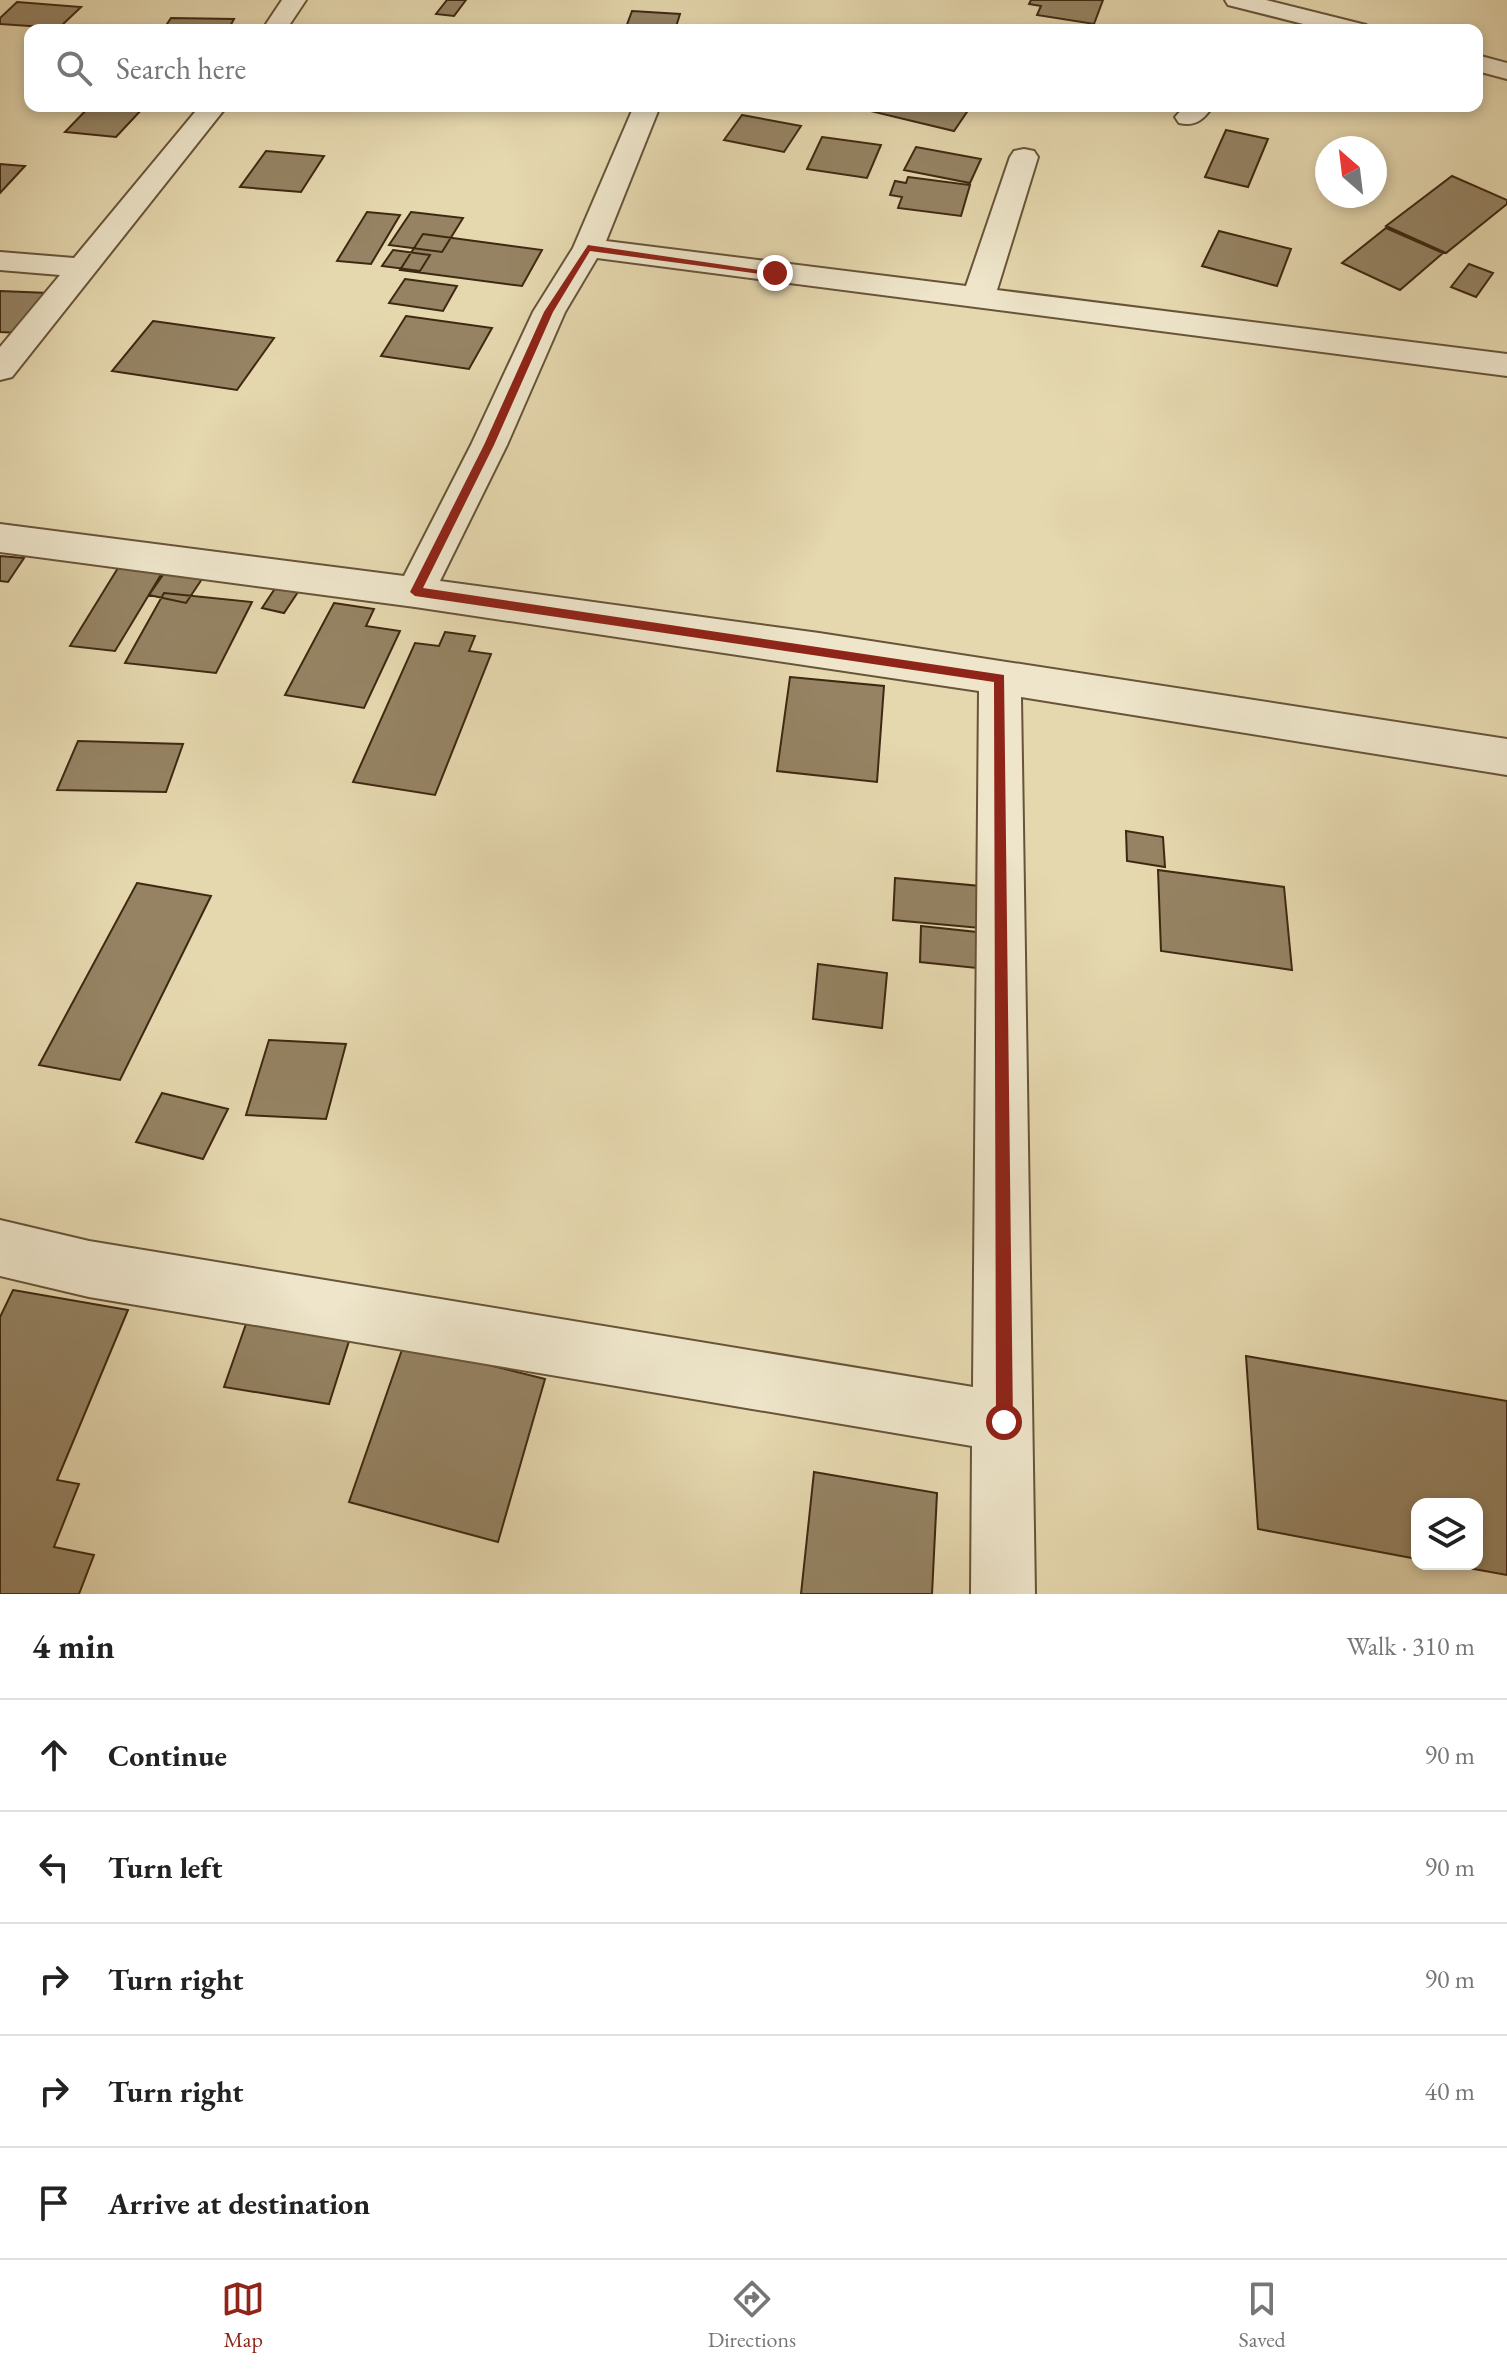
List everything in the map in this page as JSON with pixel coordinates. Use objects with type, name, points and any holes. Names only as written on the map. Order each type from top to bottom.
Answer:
[{"type":"street","points":[[278,24],[294,0]]},
{"type":"street","points":[[1237,0],[1272,12],[1329,24]]},
{"type":"street","points":[[1483,65],[1507,71]]},
{"type":"street","points":[[0,369],[209,112]]},
{"type":"street","points":[[415,592],[489,445],[549,312],[588,248],[645,112]]},
{"type":"street","points":[[978,299],[1024,157]]},
{"type":"street","points":[[588,248],[1507,365]]},
{"type":"street","points":[[0,261],[85,268]]},
{"type":"street","points":[[0,538],[415,592],[1507,757]]},
{"type":"street","points":[[1000,678],[1003,1594]]},
{"type":"street","points":[[0,1248],[89,1269],[1004,1422]]},
{"type":"building","points":[[447,0],[466,0],[454,16],[436,14]]},
{"type":"building","points":[[1031,0],[1103,0],[1094,24],[1037,15],[1041,6],[1029,4]]},
{"type":"building","points":[[17,2],[81,7],[63,24],[0,24],[0,18]]},
{"type":"building","points":[[632,11],[680,14],[677,24],[627,24]]},
{"type":"building","points":[[171,18],[234,19],[231,24],[167,24]]},
{"type":"building","points":[[84,112],[139,112],[116,137],[65,132]]},
{"type":"building","points":[[874,112],[967,112],[954,131]]},
{"type":"building","points":[[742,115],[801,126],[784,152],[724,140]]},
{"type":"building","points":[[1226,130],[1268,139],[1248,187],[1205,177]]},
{"type":"building","points":[[822,137],[881,145],[867,178],[807,169]]},
{"type":"building","points":[[916,147],[981,159],[970,183],[904,170]]},
{"type":"building","points":[[266,151],[324,156],[301,192],[240,187]]},
{"type":"building","points":[[0,164],[25,166],[0,193]]},
{"type":"building","points":[[1452,176],[1507,200],[1507,204],[1446,253],[1386,226]]},
{"type":"building","points":[[908,177],[970,185],[961,216],[898,208],[902,197],[890,195],[895,181],[906,183]]},
{"type":"building","points":[[367,212],[400,215],[371,264],[337,261]]},
{"type":"building","points":[[411,212],[463,218],[442,252],[389,245]]},
{"type":"building","points":[[1386,228],[1443,253],[1400,290],[1342,263]]},
{"type":"building","points":[[1219,231],[1291,249],[1277,286],[1202,266]]},
{"type":"building","points":[[423,234],[542,250],[522,286],[400,270]]},
{"type":"building","points":[[393,250],[430,255],[420,271],[382,266]]},
{"type":"building","points":[[1469,264],[1493,273],[1476,297],[1451,287]]},
{"type":"building","points":[[405,279],[457,286],[443,311],[389,303]]},
{"type":"building","points":[[0,291],[48,293],[21,333],[0,332]]},
{"type":"building","points":[[406,316],[492,328],[469,369],[381,356]]},
{"type":"building","points":[[153,321],[274,338],[237,390],[112,371]]},
{"type":"building","points":[[0,556],[24,558],[8,582],[0,581]]},
{"type":"building","points":[[121,563],[165,568],[115,651],[70,646]]},
{"type":"building","points":[[165,572],[202,579],[186,603],[149,595]]},
{"type":"building","points":[[280,581],[302,586],[284,613],[262,608]]},
{"type":"building","points":[[164,593],[252,602],[216,673],[125,663]]},
{"type":"building","points":[[334,603],[374,609],[366,626],[400,631],[364,708],[285,695]]},
{"type":"building","points":[[445,632],[475,636],[469,651],[491,654],[435,795],[353,782],[415,643],[439,646]]},
{"type":"building","points":[[790,677],[884,686],[877,782],[777,771]]},
{"type":"building","points":[[78,741],[183,744],[166,792],[57,790]]},
{"type":"building","points":[[1126,831],[1163,837],[1165,867],[1127,861]]},
{"type":"building","points":[[1158,870],[1284,887],[1292,970],[1161,951]]},
{"type":"building","points":[[895,878],[980,886],[980,928],[893,920]]},
{"type":"building","points":[[137,883],[211,896],[120,1080],[39,1065]]},
{"type":"building","points":[[921,926],[986,933],[986,969],[920,962]]},
{"type":"building","points":[[818,964],[887,973],[882,1028],[813,1019]]},
{"type":"building","points":[[269,1040],[346,1044],[326,1119],[246,1115]]},
{"type":"building","points":[[162,1093],[228,1109],[203,1159],[136,1142]]},
{"type":"building","points":[[13,1290],[128,1310],[57,1480],[79,1484],[54,1547],[94,1555],[79,1594],[0,1594],[0,1317]]},
{"type":"building","points":[[247,1321],[350,1338],[329,1404],[224,1387]]},
{"type":"building","points":[[404,1344],[545,1379],[498,1542],[349,1502]]},
{"type":"building","points":[[1246,1356],[1507,1401],[1507,1575],[1479,1570],[1483,1570],[1483,1498],[1411,1498],[1411,1558],[1258,1529]]},
{"type":"building","points":[[814,1472],[937,1493],[932,1594],[801,1594]]},
{"type":"route","points":[[775,273],[588,248],[549,312],[489,445],[415,592],[1000,678],[1004,1422]]}]
